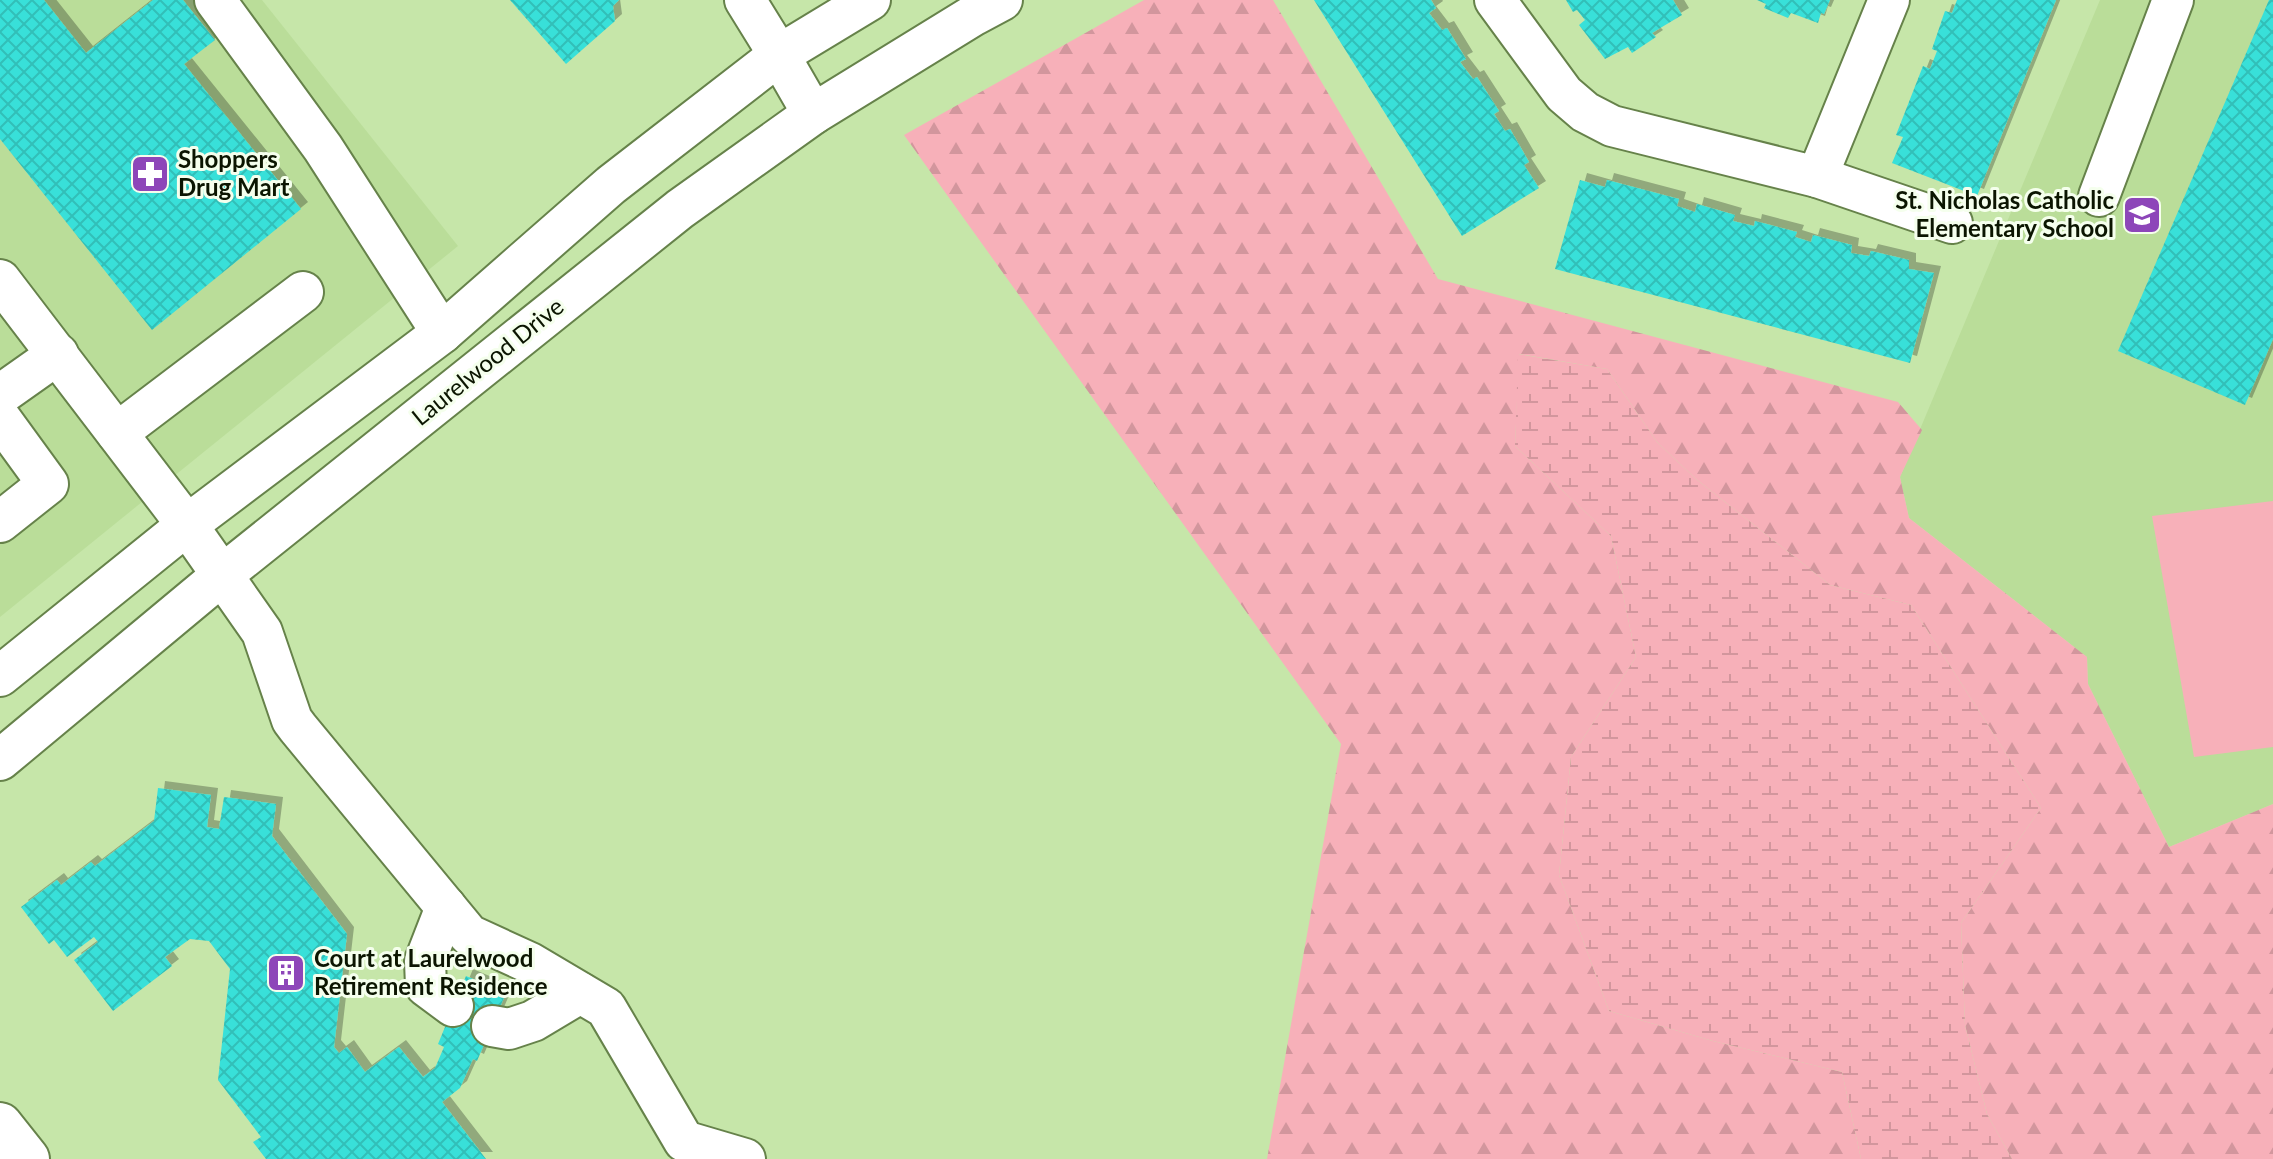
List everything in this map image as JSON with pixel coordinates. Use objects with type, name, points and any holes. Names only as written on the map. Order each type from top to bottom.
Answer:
[{"type":"main road","points":[[0,1125],[27,1159]]},
{"type":"street","points":[[215,0],[323,148],[442,333]]},
{"type":"street","points":[[745,0],[813,114]]},
{"type":"street","points":[[0,676],[187,525],[442,333],[611,185],[779,55],[870,0]]},
{"type":"street","name":"Laurelwood Drive","points":[[0,760],[221,576],[680,209],[813,114],[1002,0]]},
{"type":"street","points":[[1495,0],[1564,94],[1585,112],[1612,126],[1817,177],[1952,223]]},
{"type":"street","points":[[1817,177],[1889,0]]},
{"type":"street","points":[[2099,196],[2173,0]]},
{"type":"street","points":[[0,280],[187,525],[262,632],[292,720],[469,935],[530,963],[606,1008],[671,1150],[745,1159]]},
{"type":"street","points":[[117,433],[303,292]]},
{"type":"street","points":[[0,395],[58,354]]},
{"type":"street","points":[[0,418],[48,484],[0,522]]},
{"type":"street","points":[[446,907],[425,961],[426,986],[453,1006]]},
{"type":"street","points":[[492,1026],[509,1029],[533,1021],[580,993]]},
{"type":"shaded area","points":[[0,0],[262,0],[458,246],[0,617]]},
{"type":"shaded area","name":"St. Nicholas Catholic Elementary School","points":[[2100,0],[2273,0],[2273,804],[2169,847],[2088,684],[2087,657],[1909,518],[1900,477]]},
{"type":"green space","points":[[1144,0],[1273,0],[1438,279],[1898,402],[1922,430],[1900,477],[1909,518],[2087,657],[2088,684],[2169,847],[2273,804],[2273,1159],[2012,1159],[1987,1114],[1965,1025],[1961,923],[2041,808],[1911,605],[1830,585],[1696,479],[1657,442],[1607,369],[1519,354],[1515,446],[1611,536],[1636,657],[1571,757],[1559,875],[1609,1011],[1713,1041],[1842,1072],[1861,1159],[1267,1159],[1341,744],[904,135]]},
{"type":"green space","points":[[1518,354],[1607,369],[1657,442],[1696,479],[1830,585],[1911,605],[2041,808],[1961,923],[1965,1025],[1987,1114],[2012,1159],[1861,1159],[1842,1072],[1713,1041],[1609,1011],[1559,875],[1571,757],[1636,657],[1611,536],[1515,446]]},
{"type":"green space","points":[[2273,501],[2273,747],[2194,757],[2152,516]]},
{"type":"building","name":"Shoppers Drug Mart","points":[[0,0],[44,0],[86,53],[153,0],[183,0],[215,40],[184,64],[301,209],[152,330],[0,139]]},
{"type":"building","points":[[510,0],[619,0],[613,6],[615,21],[566,64]]},
{"type":"building","points":[[1314,0],[1431,0],[1436,8],[1429,13],[1442,30],[1447,28],[1466,59],[1460,62],[1473,79],[1477,77],[1499,111],[1494,114],[1505,131],[1510,129],[1529,162],[1524,165],[1539,188],[1462,236]]},
{"type":"building","points":[[1566,0],[1673,0],[1682,15],[1652,33],[1656,37],[1632,53],[1628,47],[1605,59],[1579,25],[1585,20],[1577,10],[1573,12]]},
{"type":"building","points":[[1757,0],[1830,0],[1818,23],[1791,13],[1788,18],[1764,8],[1766,4]]},
{"type":"building","points":[[1957,0],[2056,0],[1977,196],[1892,163],[1903,137],[1896,135],[1923,66],[1930,69],[1937,51],[1932,49],[1945,11],[1952,13]]},
{"type":"building","points":[[2269,0],[2273,0],[2273,339],[2245,405],[2118,351]]},
{"type":"building","points":[[1580,180],[1605,187],[1607,180],[1679,199],[1677,206],[1695,212],[1697,204],[1735,215],[1733,221],[1754,226],[1755,221],[1797,232],[1795,237],[1811,242],[1813,235],[1852,245],[1851,253],[1869,256],[1871,251],[1909,260],[1909,269],[1934,273],[1910,363],[1555,269]]},
{"type":"building","name":"Court at Laurelwood Retirement Residence","points":[[158,788],[211,795],[207,827],[219,829],[224,797],[276,804],[272,836],[347,934],[334,1047],[339,1053],[347,1047],[365,1072],[399,1047],[423,1077],[435,1068],[444,1047],[438,1044],[466,976],[506,993],[477,1061],[473,1059],[460,1088],[442,1102],[486,1159],[266,1159],[253,1142],[261,1137],[218,1080],[230,969],[209,941],[190,939],[165,957],[172,966],[113,1011],[74,960],[98,942],[94,937],[67,957],[54,940],[49,944],[21,907],[57,880],[61,885],[91,862],[95,866],[154,821]]},
{"type":"place","name":"Shoppers Drug Mart","points":[[150,174]]},
{"type":"place","name":"St. Nicholas Catholic Elementary School","points":[[2142,215]]},
{"type":"place","name":"Court at Laurelwood Retirement Residence","points":[[286,973]]}]
